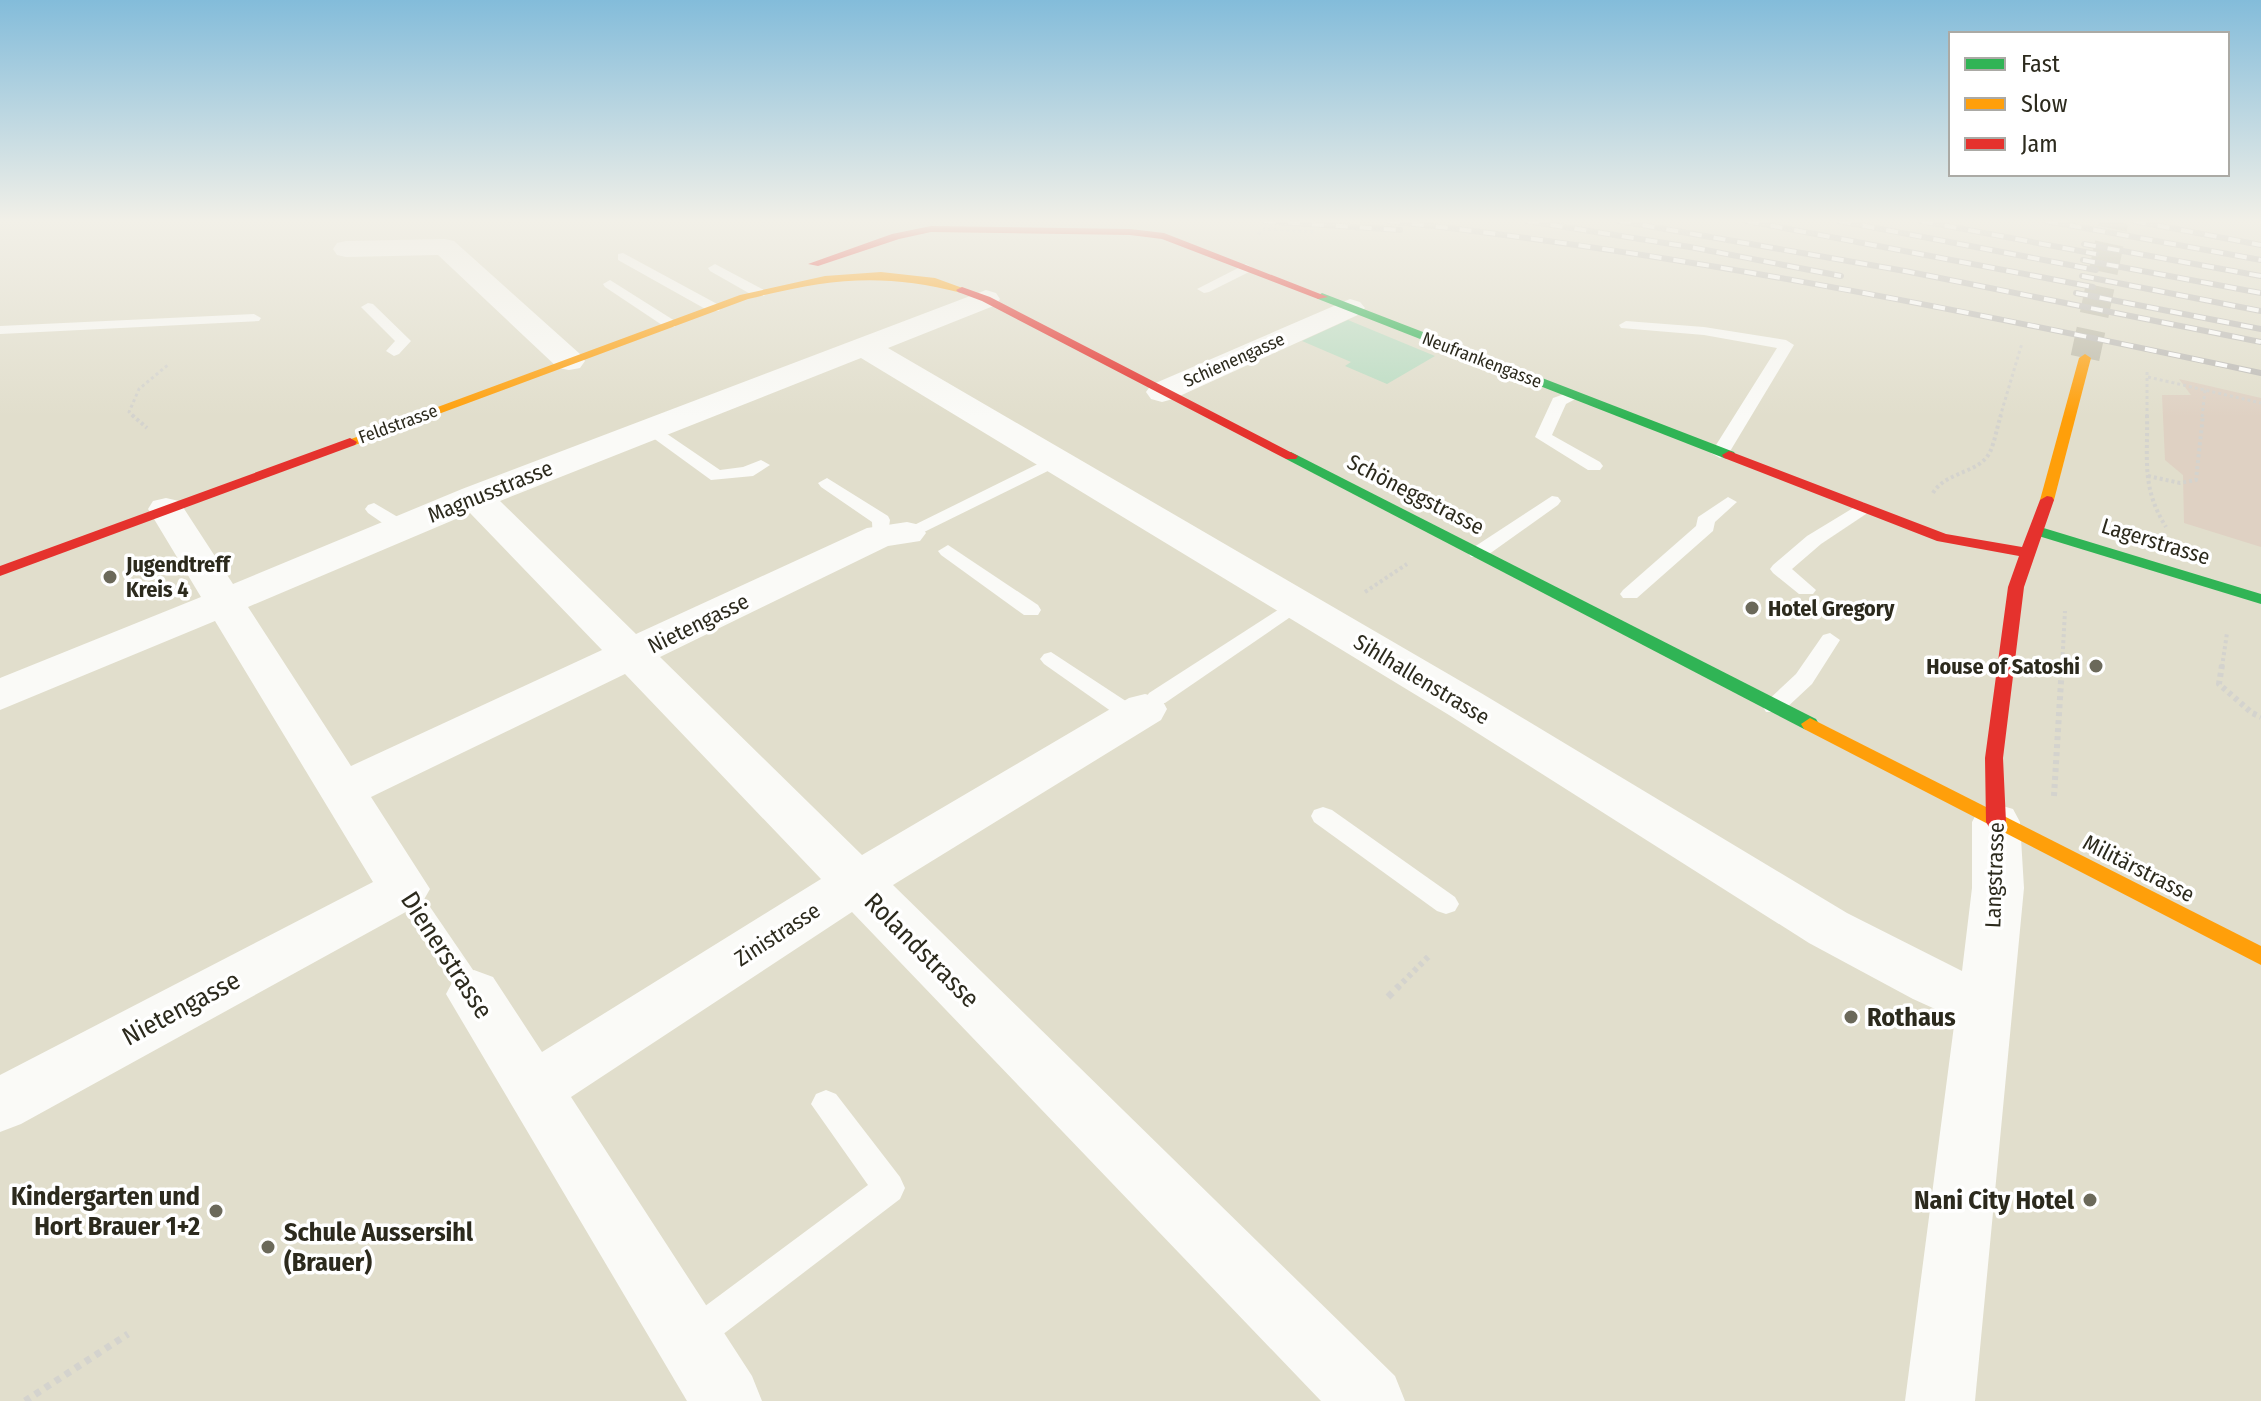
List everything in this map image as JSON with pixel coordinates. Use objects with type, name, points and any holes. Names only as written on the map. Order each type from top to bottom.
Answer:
[{"type":"street","points":[[488,286],[569,361]]},
{"type":"street","name":"Feldstrasse","points":[[0,571],[714,308],[784,286]]},
{"type":"street","name":"Schöneggstrasse","points":[[950,286],[986,299],[1996,822]]},
{"type":"street","name":"Neufrankengasse","points":[[1294,286],[1942,538],[2028,553]]},
{"type":"street","name":"Magnusstrasse","points":[[0,695],[225,601],[388,518],[475,497],[986,299]]},
{"type":"street","name":"Schienengasse","points":[[1162,392],[1350,308]]},
{"type":"street","name":"Sihlhallenstrasse","points":[[863,346],[1298,603],[1828,928],[1932,983],[1985,1005]]},
{"type":"street","name":"Langstrasse","points":[[1940,1401],[1998,888],[1994,758],[2016,587],[2037,531],[2085,358]]},
{"type":"street","name":"Rolandstrasse","points":[[475,497],[1370,1401]]},
{"type":"street","name":"Dienerstrasse","points":[[166,509],[404,889]]},
{"type":"street","name":"Lagerstrasse","points":[[2037,531],[2261,599]]},
{"type":"street","name":"Nietengasse","points":[[343,790],[633,654],[917,538]]},
{"type":"street","name":"Zinistrasse","points":[[534,1089],[856,883],[1145,708]]},
{"type":"street","name":"Militärstrasse","points":[[1996,822],[2261,956]]},
{"type":"street","name":"Nietengasse","points":[[0,1105],[404,889]]},
{"type":"street","name":"Dienerstrasse","points":[[474,994],[727,1401]]},
{"type":"lane","points":[[614,286],[670,324]]},
{"type":"lane","points":[[675,286],[714,308]]},
{"type":"lane","points":[[747,286],[759,293]]},
{"type":"lane","points":[[1204,289],[1209,286]]},
{"type":"lane","points":[[368,307],[403,341],[394,351]]},
{"type":"lane","points":[[0,330],[254,318]]},
{"type":"lane","points":[[1626,325],[1704,331],[1786,345],[1720,453]]},
{"type":"lane","points":[[1573,396],[1559,401],[1543,437],[1594,466]]},
{"type":"lane","points":[[651,428],[717,476],[747,472],[761,465]]},
{"type":"lane","name":"Nietengasse","points":[[917,538],[1054,461]]},
{"type":"lane","points":[[827,483],[881,520],[917,538],[1031,610]]},
{"type":"lane","points":[[1478,553],[1552,501]]},
{"type":"lane","points":[[1630,594],[1706,527],[1705,521],[1728,502]]},
{"type":"lane","points":[[1806,590],[1780,569],[1814,540],[1863,508]]},
{"type":"lane","name":"Zinistrasse","points":[[1145,708],[1298,603]]},
{"type":"lane","points":[[1774,707],[1804,679],[1830,640]]},
{"type":"lane","points":[[1051,659],[1145,708]]},
{"type":"lane","points":[[1323,816],[1446,904]]},
{"type":"lane","name":"Dienerstrasse","points":[[404,889],[474,994]]},
{"type":"lane","points":[[689,1340],[889,1188],[826,1104]]},
{"type":"path","points":[[1931,496],[1935,487],[1946,477],[1980,466],[1989,454],[2022,343]]},
{"type":"path","points":[[147,428],[129,412],[139,389],[169,364]]},
{"type":"path","points":[[2166,527],[2152,504],[2148,476],[2148,375],[2261,403]]},
{"type":"path","points":[[2148,476],[2180,483],[2196,480],[2205,390]]},
{"type":"path","points":[[2254,393],[2254,402]]},
{"type":"path","points":[[1355,599],[1416,558]]},
{"type":"path","points":[[2055,807],[2053,783],[2066,602]]},
{"type":"path","points":[[2227,633],[2219,684],[2252,713],[2261,717]]},
{"type":"path","points":[[1388,997],[1429,956]]},
{"type":"path","points":[[25,1401],[128,1334]]},
{"type":"shaded area","points":[[2179,379],[2261,398],[2261,547],[2184,523],[2183,475],[2165,460],[2162,395],[2191,395]]},
{"type":"green space","points":[[1348,320],[1435,356],[1387,384],[1345,366],[1351,362],[1302,341]]},
{"type":"tunnel","points":[[2085,358],[2100,286]]},
{"type":"railway","points":[[1828,286],[2261,373]]},
{"type":"railway","points":[[1982,286],[2261,342]]},
{"type":"railway","points":[[2135,286],[2261,311]]},
{"type":"railway","points":[[2225,286],[2261,293]]},
{"type":"railway","points":[[2076,293],[2261,329]]},
{"type":"traffic: fast","points":[[1322,297],[1729,455]]},
{"type":"traffic: fast","points":[[1291,456],[1810,724]]},
{"type":"traffic: fast","points":[[2037,531],[2261,599]]},
{"type":"traffic: slow","points":[[350,442],[744,297],[787,286]]},
{"type":"traffic: slow","points":[[950,286],[962,290]]},
{"type":"traffic: slow","points":[[2047,500],[2085,358]]},
{"type":"traffic: slow","points":[[1810,724],[2261,956]]},
{"type":"traffic: jam","points":[[1294,286],[1322,297]]},
{"type":"traffic: jam","points":[[962,290],[986,299],[1291,456]]},
{"type":"traffic: jam","points":[[0,571],[350,442]]},
{"type":"traffic: jam","points":[[1729,455],[1942,538],[2028,553]]},
{"type":"traffic: jam","points":[[1996,822],[1994,758],[2016,587],[2047,500]]},
{"type":"place","name":"Jugendtreff Kreis 4","points":[[110,577]]},
{"type":"place","name":"Hotel Gregory","points":[[1752,608]]},
{"type":"place","name":"House of Satoshi","points":[[2096,666]]},
{"type":"place","name":"Rothaus","points":[[1851,1017]]},
{"type":"place","name":"Nani City Hotel","points":[[2090,1200]]},
{"type":"place","name":"Kindergarten und Hort Brauer 1+2","points":[[216,1211]]},
{"type":"place","name":"Schule Aussersihl (Brauer)","points":[[268,1247]]}]
